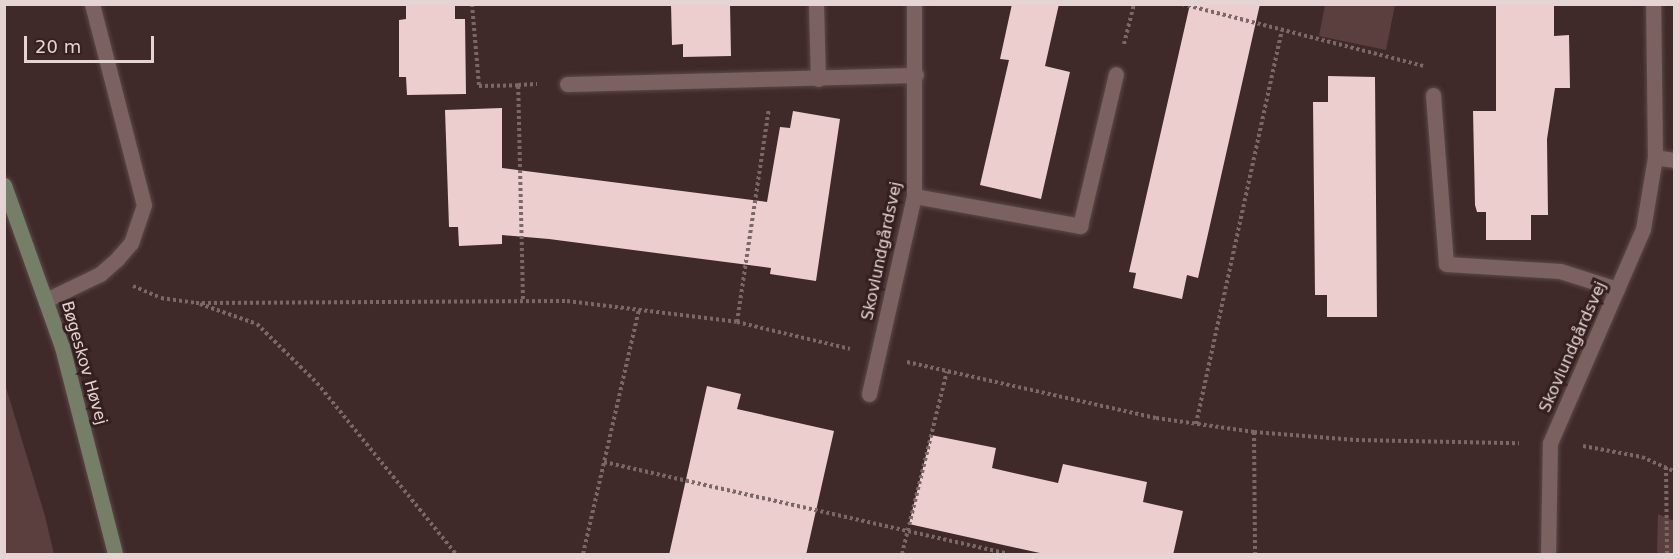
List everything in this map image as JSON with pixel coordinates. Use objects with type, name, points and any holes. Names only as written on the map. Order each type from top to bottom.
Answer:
[{"type":"street","points":[[46,300],[100,274],[117,259],[131,243],[144,206],[92,4]]},
{"type":"street","points":[[816,4],[818,78]]},
{"type":"street","name":"Skovlundgårdsvej","points":[[869,394],[914,196],[916,75],[914,4]]},
{"type":"street","name":"Skovlundgårdsvej","points":[[1548,555],[1550,443],[1643,229],[1655,157],[1653,4]]},
{"type":"street","points":[[914,196],[1080,226],[1116,74]]},
{"type":"street","points":[[567,84],[916,75]]},
{"type":"street","points":[[1433,95],[1446,264],[1560,271],[1617,289]]},
{"type":"street","points":[[1655,157],[1674,160]]},
{"type":"street","name":"Bøgeskov Høvej","points":[[4,185],[46,300],[93,460],[115,555]]},
{"type":"path","points":[[472,4],[478,86],[567,84]]},
{"type":"path","points":[[1116,74],[1134,4]]},
{"type":"path","points":[[1182,4],[1430,68],[1433,95]]},
{"type":"path","points":[[1196,424],[1282,30]]},
{"type":"path","points":[[737,322],[774,79]]},
{"type":"path","points":[[518,85],[523,299]]},
{"type":"path","points":[[196,303],[257,324],[317,383],[456,555]]},
{"type":"path","points":[[583,555],[639,309]]},
{"type":"path","points":[[902,555],[947,371]]},
{"type":"path","points":[[1254,432],[1255,555]]},
{"type":"path","points":[[604,462],[1008,555]]},
{"type":"path","points":[[1666,467],[1667,555]]},
{"type":"shaded area","points":[[1325,5],[1395,5],[1386,50],[1319,36]]},
{"type":"shaded area","points":[[4,381],[45,516],[54,554],[5,554]]},
{"type":"shaded area","points":[[1658,514],[1674,521],[1674,554],[1657,554]]},
{"type":"building","points":[[406,4],[455,4],[455,19],[465,19],[466,94],[407,95],[406,77],[399,77],[399,20],[406,19]]},
{"type":"building","points":[[671,4],[730,4],[731,56],[683,57],[683,44],[672,45]]},
{"type":"building","points":[[1012,4],[1059,4],[1045,66],[1070,72],[1041,199],[980,185],[1009,60],[1000,59]]},
{"type":"building","points":[[1190,4],[1260,4],[1198,278],[1187,275],[1182,299],[1133,288],[1136,273],[1129,272]]},
{"type":"building","points":[[1496,4],[1554,4],[1554,36],[1569,35],[1570,88],[1555,88],[1547,139],[1548,215],[1531,215],[1531,240],[1486,240],[1486,212],[1477,212],[1475,205],[1473,111],[1496,111]]},
{"type":"building","points":[[1328,76],[1375,77],[1377,317],[1327,317],[1327,295],[1315,295],[1313,102],[1328,102]]},
{"type":"building","points":[[502,108],[502,168],[767,202],[780,127],[790,128],[793,111],[840,119],[816,281],[770,274],[771,268],[549,239],[502,235],[502,244],[459,246],[458,227],[449,227],[445,110]]},
{"type":"building","points":[[707,386],[741,394],[737,409],[834,431],[806,555],[669,555]]},
{"type":"building","points":[[931,435],[996,448],[992,468],[1058,483],[1063,464],[1147,482],[1143,502],[1183,511],[1173,555],[1049,555],[909,524]]}]
